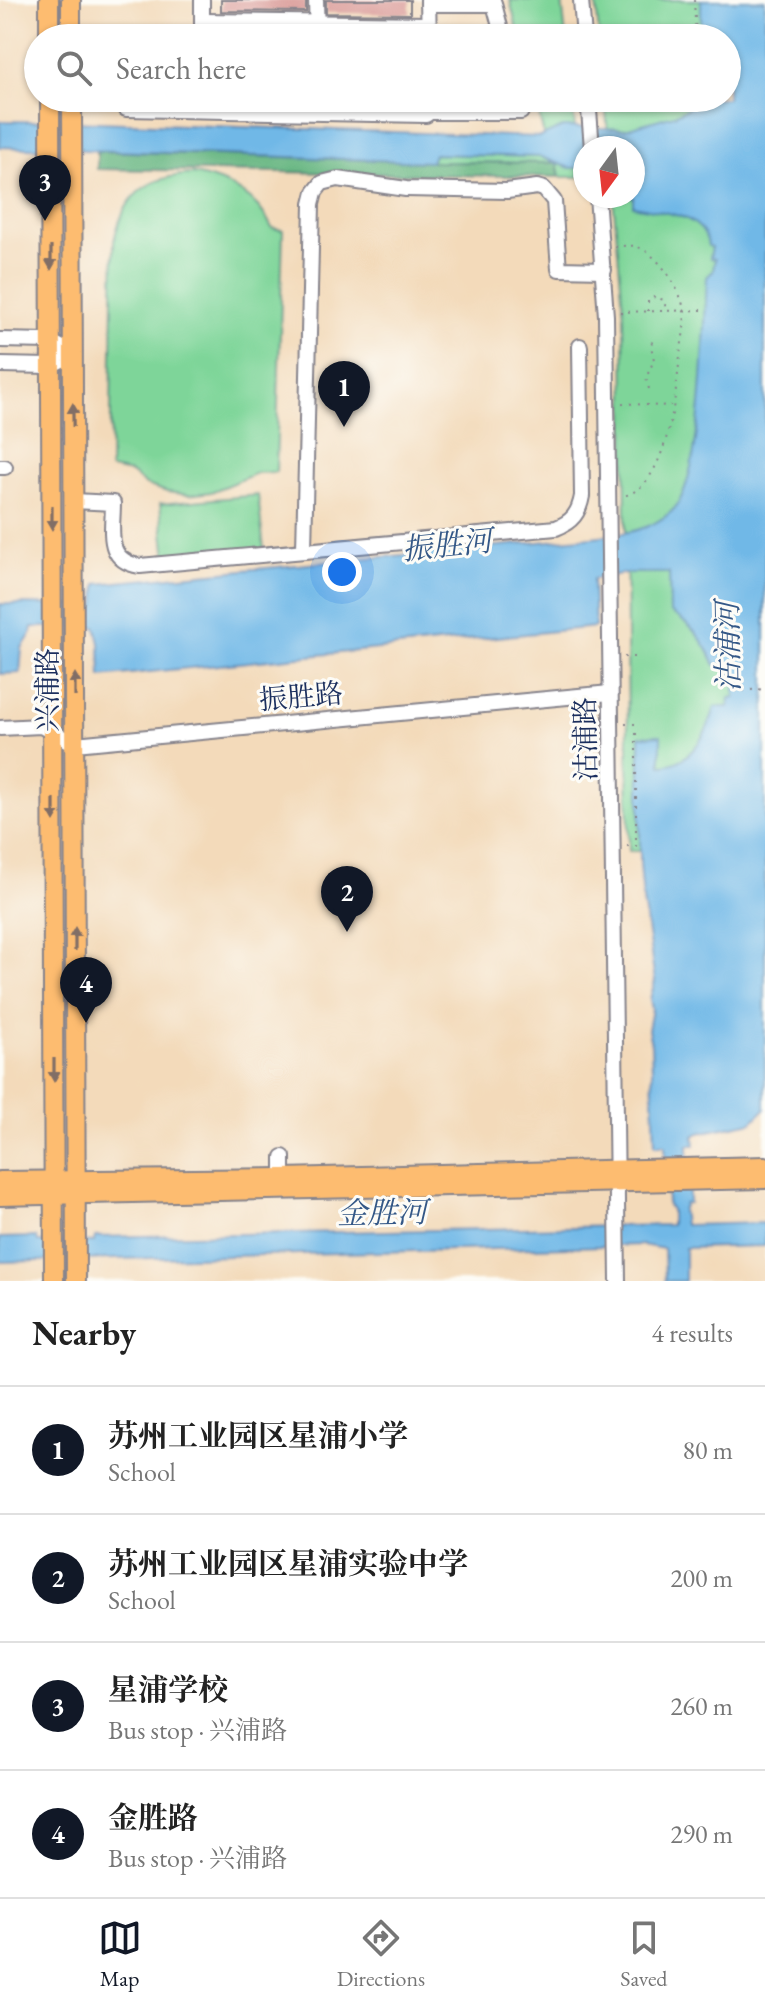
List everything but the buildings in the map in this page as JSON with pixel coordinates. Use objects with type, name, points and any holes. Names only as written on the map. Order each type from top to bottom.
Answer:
[{"type":"main road","points":[[49,0],[49,24]]},
{"type":"main road","points":[[71,0],[71,24]]},
{"type":"main road","name":"兴浦路","points":[[50,112],[54,1273]]},
{"type":"main road","name":"兴浦路","points":[[72,112],[76,1273]]},
{"type":"main road","points":[[698,1174],[765,1166]]},
{"type":"main road","points":[[0,1181],[77,1187],[664,1174],[765,1179]]},
{"type":"main road","points":[[0,1196],[55,1187]]},
{"type":"street","points":[[202,0],[202,21],[342,24]]},
{"type":"street","points":[[316,0],[317,22]]},
{"type":"street","points":[[581,0],[583,24]]},
{"type":"street","points":[[428,24],[428,2],[494,2],[500,24]]},
{"type":"street","points":[[390,112],[426,115],[427,112]]},
{"type":"street","points":[[589,112],[591,136]]},
{"type":"street","points":[[304,549],[312,204],[315,192],[322,183],[338,179],[406,189],[544,189],[554,201],[559,269],[604,270]]},
{"type":"street","name":"沽浦路","points":[[598,208],[604,270],[609,532],[618,1281]]},
{"type":"street","points":[[0,340],[50,341],[73,354]]},
{"type":"street","points":[[74,501],[113,503],[114,549],[118,557],[128,564],[140,566],[556,528],[567,524],[580,508],[582,496],[580,346]]},
{"type":"street","points":[[0,365],[50,366],[73,354]]},
{"type":"street","name":"振胜路","points":[[75,744],[610,693]]},
{"type":"street","points":[[0,728],[41,726],[75,744]]},
{"type":"street","points":[[283,1157],[283,1184]]},
{"type":"path","points":[[694,0],[695,24]]},
{"type":"path","points":[[615,247],[636,246],[656,259],[678,292],[684,310],[673,404],[663,448],[653,472],[637,491],[621,496]]},
{"type":"path","points":[[648,311],[648,301],[654,297],[664,300],[666,311]]},
{"type":"path","points":[[620,312],[704,310]]},
{"type":"path","points":[[649,389],[646,378],[654,360],[651,348],[653,338]]},
{"type":"path","points":[[621,403],[673,404]]},
{"type":"path","points":[[623,657],[634,657]]},
{"type":"path","points":[[735,691],[765,689]]},
{"type":"path","points":[[624,724],[639,724]]},
{"type":"path","points":[[626,846],[636,846],[636,733],[639,733]]},
{"type":"green space","points":[[510,0],[562,0],[565,24],[516,24]]},
{"type":"green space","points":[[596,0],[765,0],[765,853],[629,851],[624,318],[614,208],[645,208],[645,136],[608,136],[606,112],[741,112],[741,24],[598,24]]},
{"type":"green space","points":[[538,112],[573,112],[575,129],[563,127],[544,136]]},
{"type":"green space","points":[[97,151],[557,163],[560,177],[97,169]]},
{"type":"green space","points":[[434,154],[541,157],[557,163],[431,162]]},
{"type":"green space","points":[[557,163],[573,168],[573,177],[560,177]]},
{"type":"green space","points":[[195,174],[241,192],[258,207],[272,228],[283,230],[276,472],[257,473],[211,492],[189,495],[167,492],[146,485],[131,473],[110,469],[114,241],[124,211],[141,190],[164,179]]},
{"type":"green space","points":[[258,495],[264,550],[166,559],[160,504]]},
{"type":"water","name":"沽浦河","points":[[701,0],[765,0],[765,1109],[752,1122],[694,1136],[695,1145],[688,1145],[689,1203],[685,1203],[682,1210],[684,1225],[765,1223],[765,1246],[685,1248],[685,1281],[665,1281],[664,1249],[642,1245],[0,1262],[0,1238],[36,1237],[38,1242],[94,1242],[95,1237],[671,1225],[665,1145],[655,1145],[648,1030],[652,1009],[650,999],[655,981],[640,863],[640,736],[661,735],[661,765],[681,759],[703,736],[715,707],[729,707],[730,698],[735,697],[735,677],[729,677],[729,666],[715,665],[697,635],[670,612],[669,573],[626,573],[593,579],[595,627],[101,677],[96,627],[32,627],[22,648],[20,673],[0,674],[0,604],[96,605],[97,584],[603,536],[654,524],[672,511],[683,495],[691,469],[700,401],[707,277],[713,271],[715,259],[710,258],[712,247],[708,246],[705,235],[690,220],[643,208],[645,136],[573,136],[573,168],[570,168],[541,157],[434,154],[431,162],[0,147],[0,121],[540,137],[563,127],[625,129],[680,112],[741,112],[741,24],[701,24]]},
{"type":"place","name":"星浦学校","points":[[45,221]]},
{"type":"place","name":"苏州工业园区星浦小学","points":[[344,427]]},
{"type":"place","name":"苏州工业园区星浦实验中学","points":[[347,932]]},
{"type":"place","name":"金胜路","points":[[86,1023]]},
{"type":"water label","name":"振胜河","points":[[447,545]]},
{"type":"water label","name":"金胜河","points":[[382,1213]]}]
